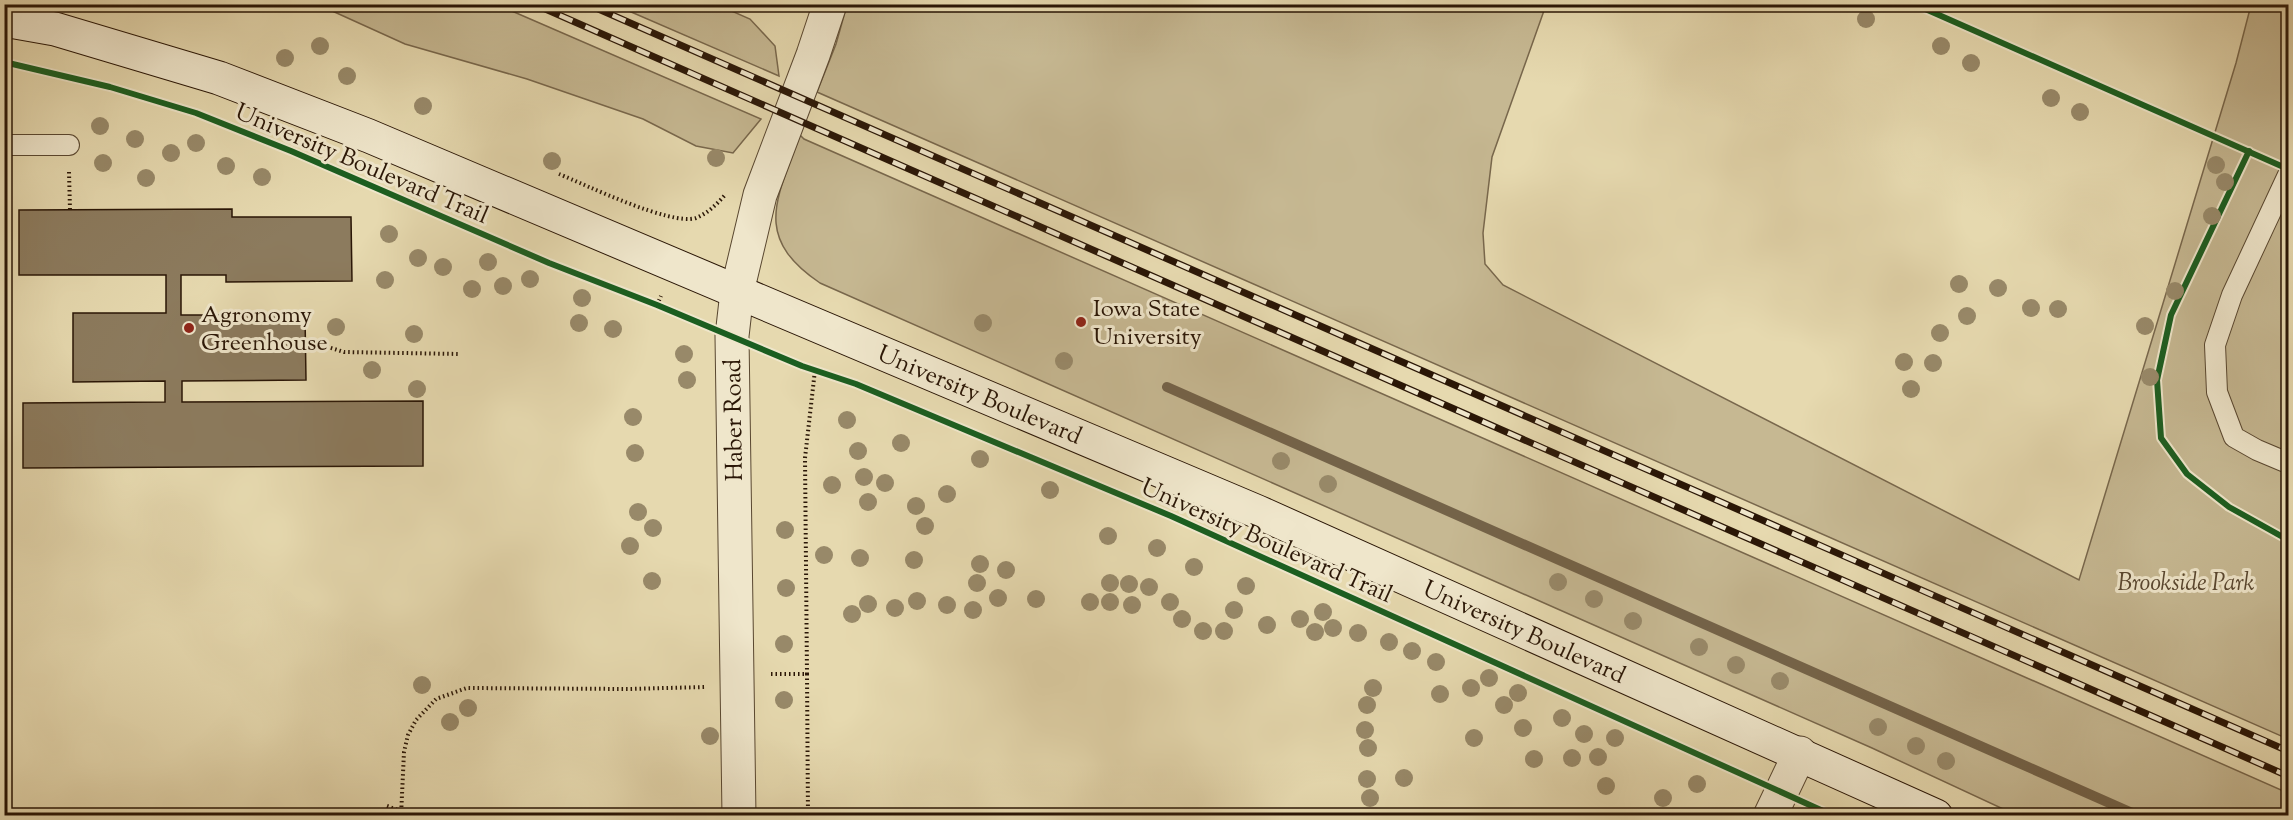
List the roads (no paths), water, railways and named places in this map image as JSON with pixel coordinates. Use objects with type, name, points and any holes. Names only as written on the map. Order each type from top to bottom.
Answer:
[{"type":"main road","name":"Haber Road","points":[[739,816],[732,336],[737,292],[760,195],[830,4]]},
{"type":"main road","name":"University Boulevard","points":[[4,20],[55,29],[219,78],[369,136],[1258,512],[1800,753],[1936,816]]},
{"type":"main road","points":[[1770,816],[1800,753]]},
{"type":"lane","points":[[4,145],[69,145]]},
{"type":"lane","points":[[2289,175],[2232,295],[2215,345],[2217,392],[2234,436],[2257,450],[2289,463]]},
{"type":"waterway","points":[[1167,387],[2139,816]]},
{"type":"railway","points":[[534,4],[2288,776]]},
{"type":"railway","points":[[587,4],[2288,751]]},
{"type":"place","name":"Iowa State University","points":[[1081,322]]},
{"type":"place","name":"Agronomy Greenhouse","points":[[189,328]]},
{"type":"park label","name":"Brookside Park","points":[[2186,582]]}]
